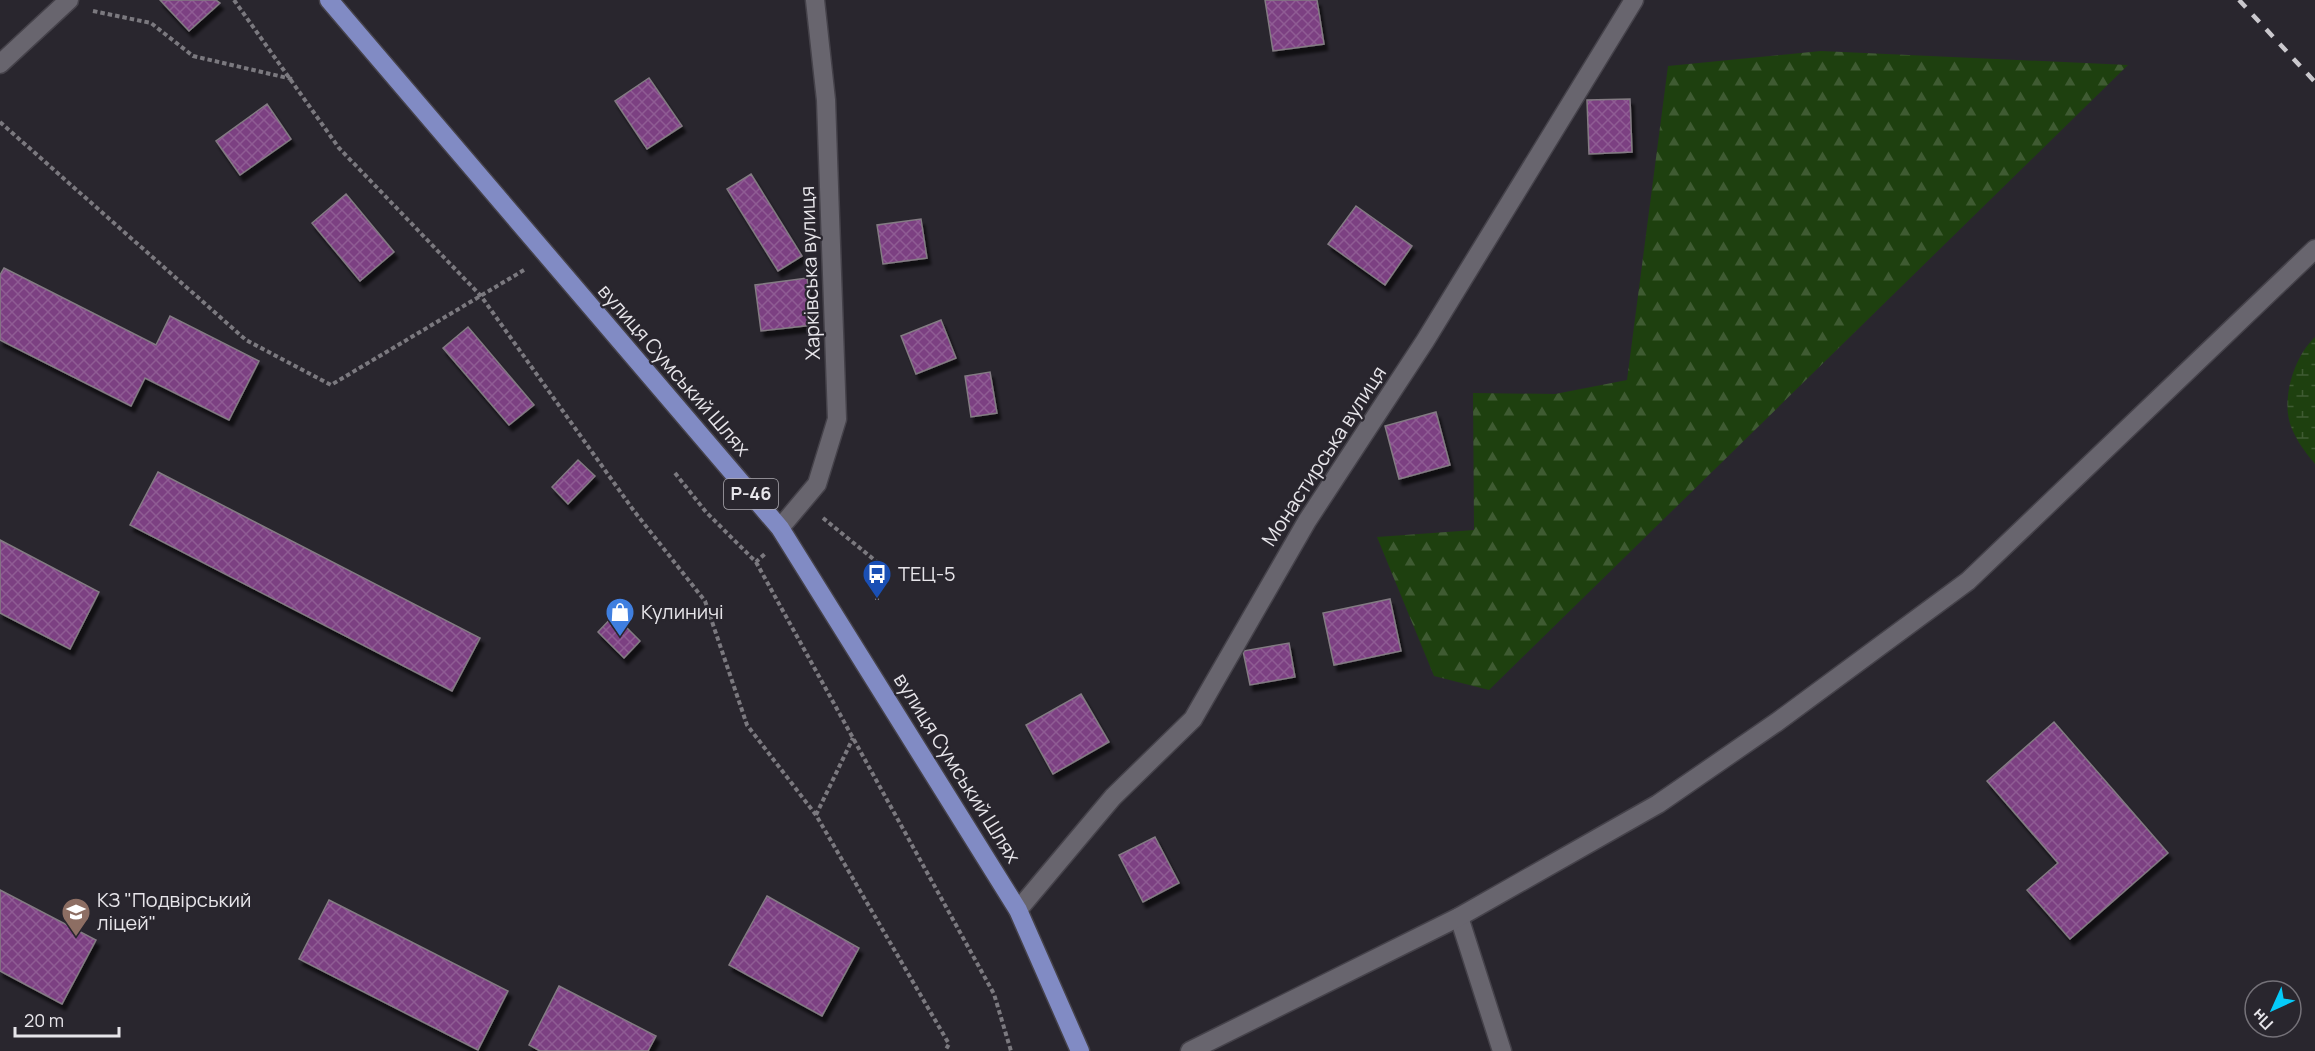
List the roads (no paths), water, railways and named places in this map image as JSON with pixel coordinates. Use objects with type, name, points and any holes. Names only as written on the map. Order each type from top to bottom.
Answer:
[{"type":"main road","name":"вулиця Сумський Шлях","points":[[329,0],[546,257],[780,528],[1018,910],[1080,1051]]},
{"type":"street","points":[[0,64],[69,0]]},
{"type":"street","name":"Харківська вулиця","points":[[780,528],[817,484],[837,419],[826,100],[815,0]]},
{"type":"street","name":"Монастирська вулиця","points":[[1018,910],[1113,797],[1193,719],[1307,521],[1425,341],[1634,0]]},
{"type":"street","points":[[1190,1051],[1459,917],[1658,804],[1777,722],[1968,580],[2315,249]]},
{"type":"street","points":[[1459,917],[1502,1051]]},
{"type":"railway","points":[[2239,0],[2315,82]]},
{"type":"place","name":"ТЕЦ-5","points":[[877,600]]},
{"type":"place","name":"Кулиничі","points":[[620,638]]},
{"type":"place","name":"КЗ \"Подвірський ліцей\"","points":[[76,938]]}]
